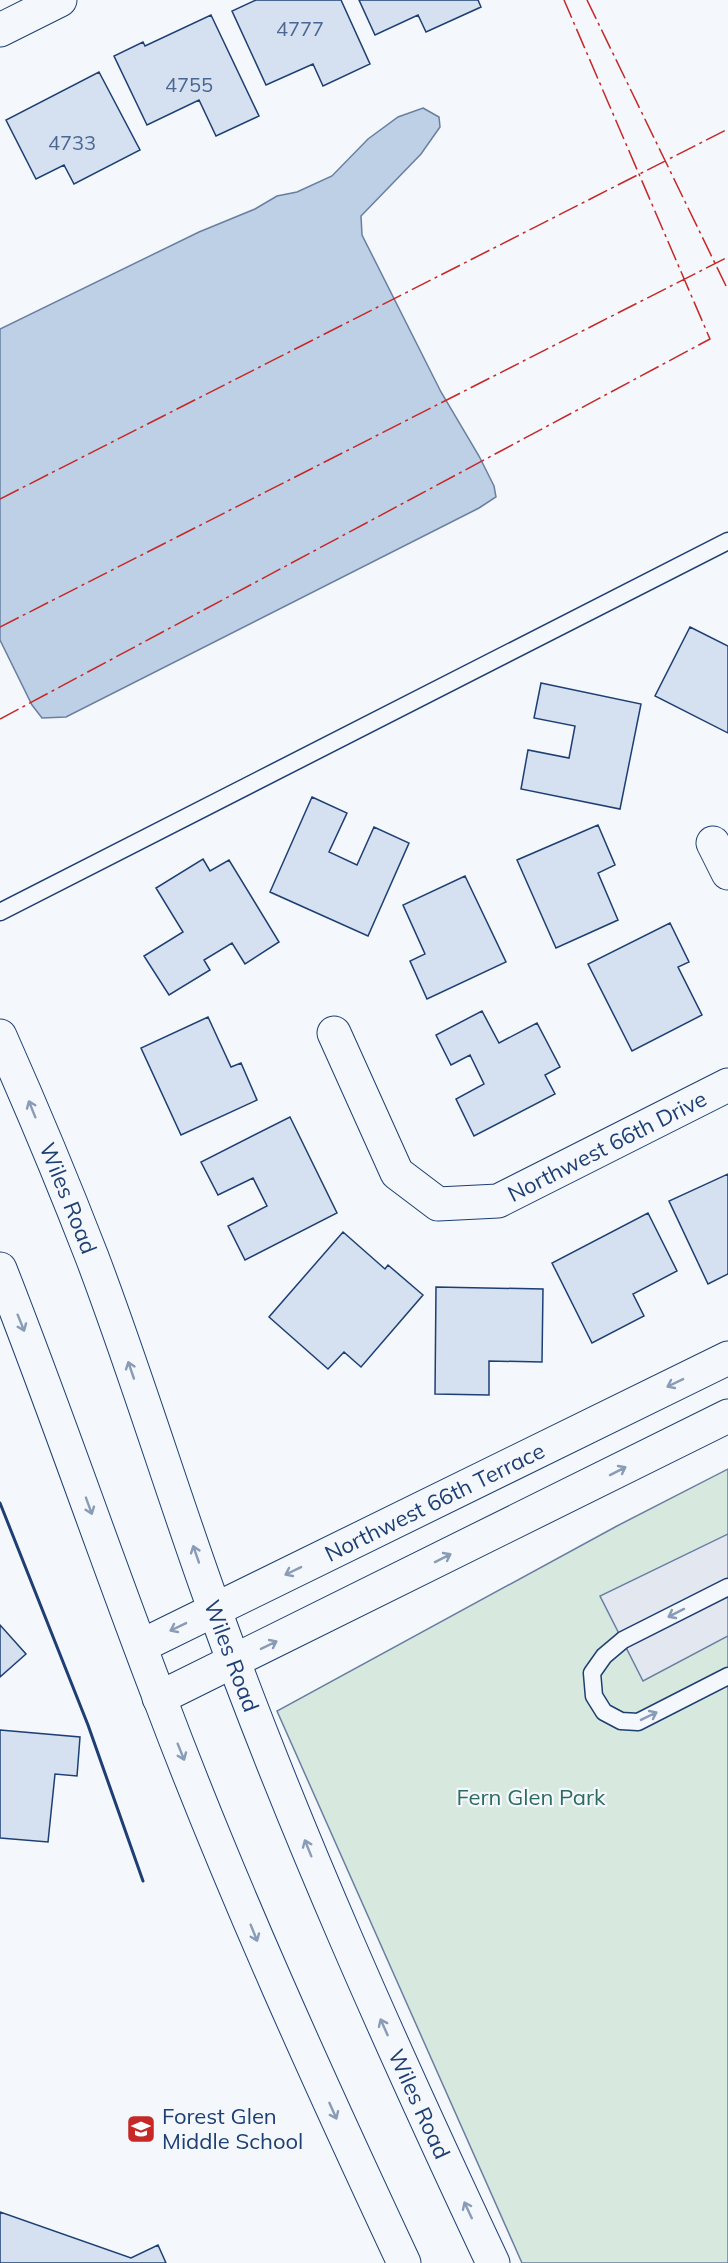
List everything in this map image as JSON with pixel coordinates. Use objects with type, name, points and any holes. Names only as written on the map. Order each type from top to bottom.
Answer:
[{"type":"main road","points":[[0,30],[60,0]]},
{"type":"main road","points":[[713,843],[728,873]]},
{"type":"main road","name":"Northwest 66th Drive","points":[[334,1033],[397,1173],[438,1204],[498,1201],[728,1084]]},
{"type":"main road","name":"Wiles Road","points":[[0,1036],[92,1258],[215,1609],[330,1902],[416,2100],[493,2263]]},
{"type":"main road","points":[[0,1269],[40,1370],[159,1698],[267,1964],[404,2263]]},
{"type":"main road","name":"Northwest 66th Terrace","points":[[141,1646],[728,1358]]},
{"type":"main road","points":[[159,1698],[728,1416]]},
{"type":"lane","points":[[0,912],[728,541]]},
{"type":"lane","points":[[728,1587],[623,1640],[604,1656],[592,1673],[594,1696],[604,1712],[621,1721],[629,1722],[638,1722],[728,1676]]},
{"type":"green space","name":"Fern Glen Park","points":[[728,1469],[728,2263],[522,2263],[277,1711],[617,1526]]},
{"type":"shaded area","points":[[728,1534],[728,1636],[643,1681],[600,1596]]},
{"type":"water","points":[[423,108],[439,117],[440,127],[421,154],[361,216],[362,235],[441,392],[479,456],[494,486],[496,497],[479,508],[66,717],[42,718],[32,705],[0,640],[0,329],[199,232],[255,209],[277,196],[297,192],[332,176],[368,139],[398,117]]},
{"type":"building","points":[[256,0],[341,0],[370,64],[323,86],[313,64],[266,85],[232,11]]},
{"type":"building","points":[[359,0],[478,0],[481,7],[426,32],[418,15],[375,35]]},
{"type":"building","points":[[211,15],[259,116],[216,136],[199,100],[147,125],[114,56],[143,42],[145,46]]},
{"type":"building","points":[[99,72],[140,150],[74,184],[64,165],[36,179],[6,120]]},
{"type":"building","points":[[690,627],[728,646],[728,733],[655,696]]},
{"type":"building","points":[[541,683],[641,704],[620,809],[521,789],[528,750],[569,758],[575,726],[534,718]]},
{"type":"building","points":[[312,797],[347,813],[329,852],[357,865],[374,827],[409,843],[368,936],[270,892]]},
{"type":"building","points":[[598,825],[615,865],[598,873],[618,920],[556,948],[517,860]]},
{"type":"building","points":[[203,859],[210,871],[229,860],[279,942],[245,964],[232,943],[204,960],[210,970],[169,995],[144,956],[183,932],[156,888]]},
{"type":"building","points":[[465,876],[506,962],[427,999],[410,961],[425,954],[403,905]]},
{"type":"building","points":[[670,923],[689,962],[678,967],[702,1015],[632,1051],[588,964]]},
{"type":"building","points":[[482,1011],[499,1043],[537,1023],[560,1067],[545,1075],[555,1094],[474,1136],[456,1099],[484,1084],[470,1055],[451,1065],[436,1035]]},
{"type":"building","points":[[208,1017],[231,1067],[241,1063],[257,1100],[181,1135],[141,1048]]},
{"type":"building","points":[[290,1117],[337,1213],[245,1260],[228,1226],[267,1206],[253,1178],[218,1195],[201,1162]]},
{"type":"building","points":[[728,1174],[728,1274],[708,1284],[669,1201]]},
{"type":"building","points":[[648,1213],[677,1271],[633,1294],[644,1316],[592,1343],[552,1263]]},
{"type":"building","points":[[343,1232],[385,1269],[388,1265],[423,1295],[361,1367],[344,1352],[328,1369],[269,1317]]},
{"type":"building","points":[[436,1287],[543,1289],[542,1362],[489,1361],[489,1395],[435,1394]]},
{"type":"building","points":[[0,1625],[26,1654],[0,1677]]},
{"type":"building","points":[[0,1730],[80,1737],[77,1776],[55,1774],[48,1842],[0,1838]]},
{"type":"building","points":[[0,2212],[131,2258],[158,2245],[166,2263],[0,2263]]},
{"type":"wall","points":[[0,1503],[88,1725],[143,1881]]},
{"type":"power","points":[[0,719],[710,339],[564,0]]},
{"type":"power","points":[[587,0],[728,290]]},
{"type":"power","points":[[0,499],[728,129]]},
{"type":"power","points":[[0,627],[728,257]]},
{"type":"place","name":"Forest Glen Middle School","points":[[141,2129]]}]
